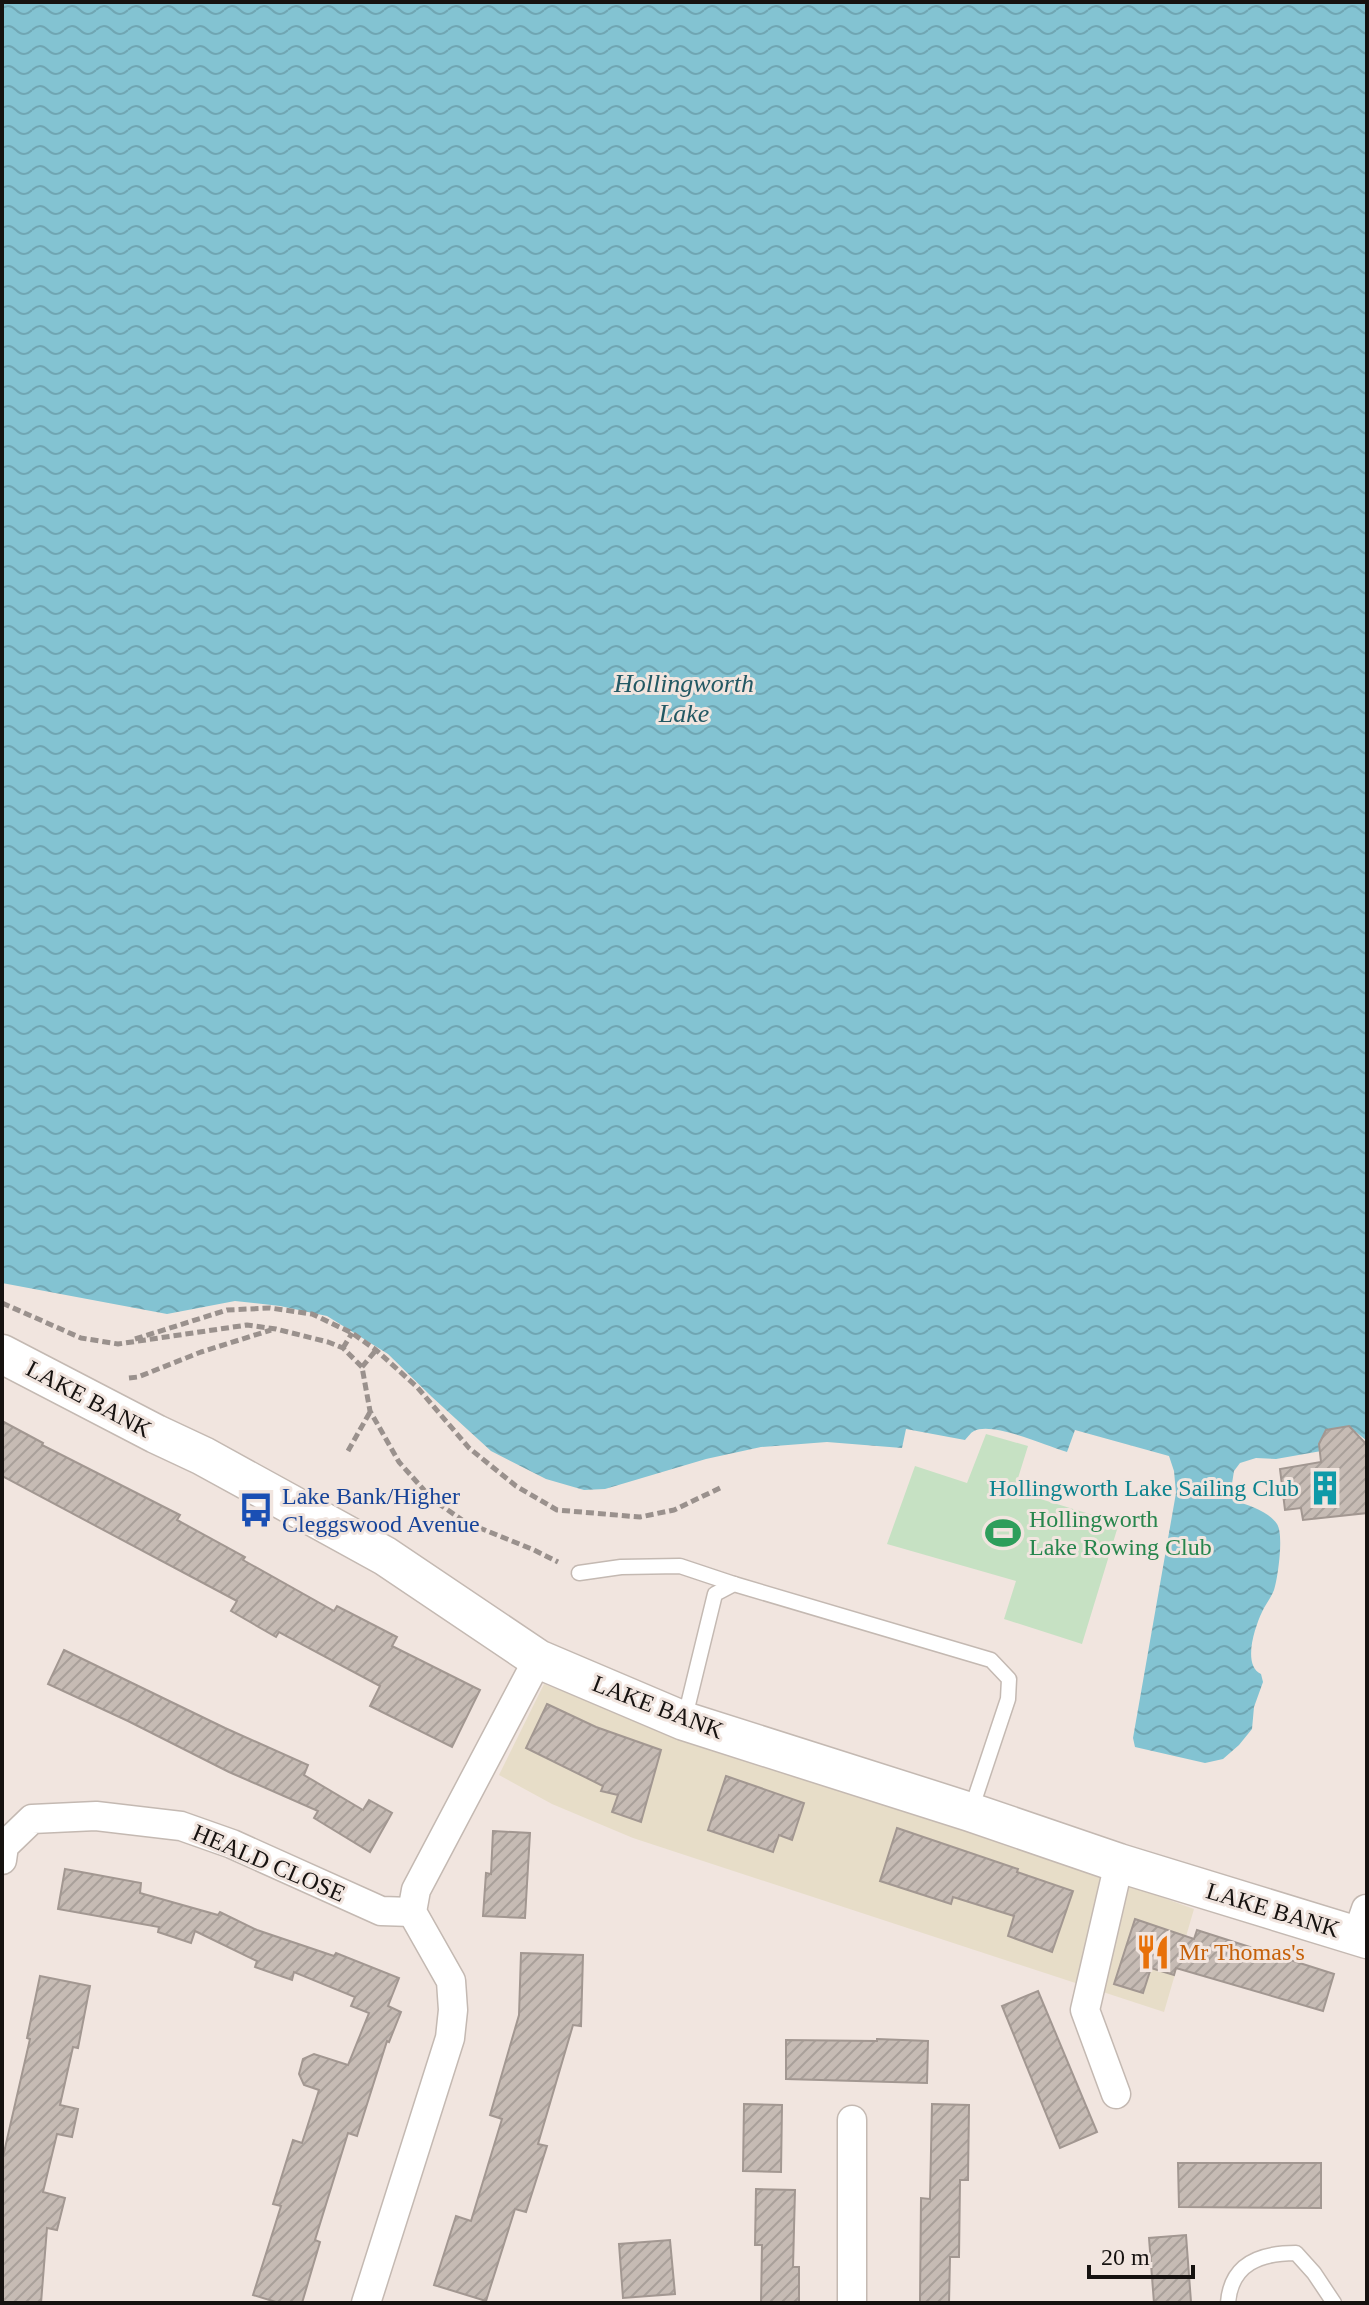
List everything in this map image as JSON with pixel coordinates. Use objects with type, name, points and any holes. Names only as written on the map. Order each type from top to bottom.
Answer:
[{"type":"main road","name":"LAKE BANK","points":[[2,1354],[203,1456],[385,1556],[538,1659],[684,1721],[1119,1863],[1363,1928]]},
{"type":"street","points":[[366,2303],[450,2038],[453,2010],[451,1981],[412,1912],[416,1890],[538,1659]]},
{"type":"street","name":"HEALD CLOSE","points":[[2,1860],[4,1846],[32,1819],[96,1816],[181,1826],[232,1844],[381,1911],[412,1912]]},
{"type":"street","points":[[1116,2094],[1085,2010],[1119,1863]]},
{"type":"street","points":[[852,2120],[852,2303]]},
{"type":"lane","points":[[579,1573],[621,1567],[680,1566],[991,1660],[1009,1679],[1008,1699],[970,1812]]},
{"type":"lane","points":[[684,1721],[715,1594],[734,1584]]},
{"type":"lane","points":[[1228,2303],[1235,2275],[1252,2261],[1273,2253],[1296,2253],[1334,2303]]},
{"type":"path","points":[[2,1303],[81,1338],[118,1344],[247,1325],[276,1329],[343,1348],[362,1367],[370,1411],[399,1462],[432,1499],[465,1522],[534,1550],[579,1573]]},
{"type":"path","points":[[118,1344],[227,1310],[270,1308],[312,1314],[352,1333],[376,1350],[417,1387],[469,1448],[516,1486],[557,1510],[640,1517],[674,1510],[720,1488]]},
{"type":"path","points":[[123,1378],[138,1377],[201,1352],[276,1329]]},
{"type":"path","points":[[343,1348],[352,1333]]},
{"type":"path","points":[[362,1367],[376,1350]]},
{"type":"path","points":[[348,1451],[370,1411]]},
{"type":"shaded area","points":[[544,1684],[656,1728],[1090,1871],[1194,1909],[1164,2012],[633,1838],[552,1804],[499,1775]]},
{"type":"green space","name":"Hollingworth Lake Rowing Club","points":[[986,1434],[1028,1446],[1014,1491],[1119,1523],[1082,1644],[1004,1619],[1016,1581],[887,1544],[915,1466],[967,1483]]},
{"type":"water","name":"Hollingworth Lake","points":[[2,2],[1367,2],[1367,1441],[1356,1432],[1345,1433],[1327,1450],[1276,1459],[1256,1458],[1240,1463],[1234,1471],[1230,1496],[1273,1519],[1279,1529],[1280,1546],[1274,1590],[1259,1619],[1252,1645],[1252,1663],[1263,1682],[1254,1707],[1252,1729],[1223,1759],[1205,1763],[1135,1747],[1133,1738],[1176,1493],[1169,1456],[1075,1430],[1067,1452],[993,1429],[974,1431],[965,1440],[906,1429],[902,1448],[827,1442],[761,1447],[706,1459],[605,1489],[584,1490],[546,1479],[491,1451],[388,1354],[327,1316],[235,1301],[167,1314],[2,1283]]},
{"type":"building","points":[[2,1421],[42,1445],[180,1515],[177,1520],[334,1611],[337,1606],[397,1637],[392,1646],[480,1690],[452,1747],[370,1706],[380,1686],[279,1632],[276,1637],[231,1611],[237,1601],[2,1476]]},
{"type":"building","name":"Hollingworth Lake Sailing Club","points":[[1349,1426],[1367,1445],[1367,1513],[1303,1520],[1301,1508],[1285,1510],[1280,1469],[1321,1462],[1319,1444],[1326,1430]]},
{"type":"building","points":[[64,1650],[308,1765],[304,1775],[363,1810],[369,1800],[392,1813],[370,1852],[314,1818],[318,1811],[229,1772],[48,1684]]},
{"type":"building","points":[[547,1704],[596,1727],[661,1750],[641,1822],[612,1812],[618,1795],[601,1791],[603,1786],[526,1748]]},
{"type":"building","points":[[726,1776],[804,1803],[792,1840],[779,1835],[773,1852],[708,1830]]},
{"type":"building","points":[[897,1828],[1073,1891],[1052,1952],[1008,1936],[1014,1916],[953,1897],[951,1904],[880,1881]]},
{"type":"building","points":[[493,1831],[530,1833],[525,1918],[483,1916],[486,1873],[491,1874]]},
{"type":"building","points":[[65,1869],[141,1883],[140,1893],[218,1915],[220,1912],[257,1930],[334,1956],[336,1953],[399,1978],[388,2006],[401,2012],[387,2041],[357,2136],[348,2133],[315,2240],[320,2242],[302,2303],[279,2303],[253,2295],[281,2206],[273,2204],[293,2140],[302,2143],[319,2090],[304,2085],[299,2074],[303,2059],[314,2054],[348,2065],[369,2013],[351,2006],[355,1997],[294,1972],[292,1980],[255,1967],[257,1961],[195,1931],[191,1943],[158,1932],[159,1927],[58,1909]]},
{"type":"building","points":[[1135,1919],[1194,1939],[1197,1930],[1334,1974],[1323,2011],[1176,1968],[1174,1975],[1151,1968],[1143,1993],[1114,1984]]},
{"type":"building","points":[[521,1953],[583,1955],[581,2026],[573,2025],[538,2144],[547,2146],[526,2212],[515,2209],[486,2301],[434,2285],[456,2216],[471,2221],[502,2119],[490,2115],[519,2015]]},
{"type":"building","points":[[40,1976],[90,1986],[78,2048],[73,2047],[60,2105],[78,2109],[72,2137],[57,2134],[43,2192],[65,2198],[57,2230],[47,2228],[41,2303],[2,2303],[2,2161],[30,2039],[27,2038]]},
{"type":"building","points":[[1038,1991],[1097,2132],[1060,2148],[1002,2006]]},
{"type":"building","points":[[786,2040],[928,2041],[927,2083],[786,2079]]},
{"type":"building","points":[[744,2104],[782,2105],[781,2172],[743,2171]]},
{"type":"building","points":[[932,2104],[969,2105],[968,2180],[960,2180],[959,2257],[950,2257],[949,2303],[920,2303],[921,2198],[930,2199]]},
{"type":"building","points":[[1178,2163],[1321,2163],[1321,2208],[1179,2207]]},
{"type":"building","points":[[756,2189],[795,2190],[793,2267],[799,2267],[799,2303],[761,2303],[762,2245],[755,2245]]},
{"type":"building","points":[[1186,2235],[1191,2302],[1154,2303],[1149,2238]]},
{"type":"building","points":[[670,2240],[675,2294],[623,2298],[619,2244]]},
{"type":"place","name":"Hollingworth Lake Sailing Club","points":[[1325,1488]]},
{"type":"place","name":"Lake Bank/Higher Cleggswood Avenue","points":[[256,1510]]},
{"type":"place","name":"Hollingworth Lake Rowing Club","points":[[1003,1533]]},
{"type":"place","name":"Mr Thomas's","points":[[1153,1952]]}]
